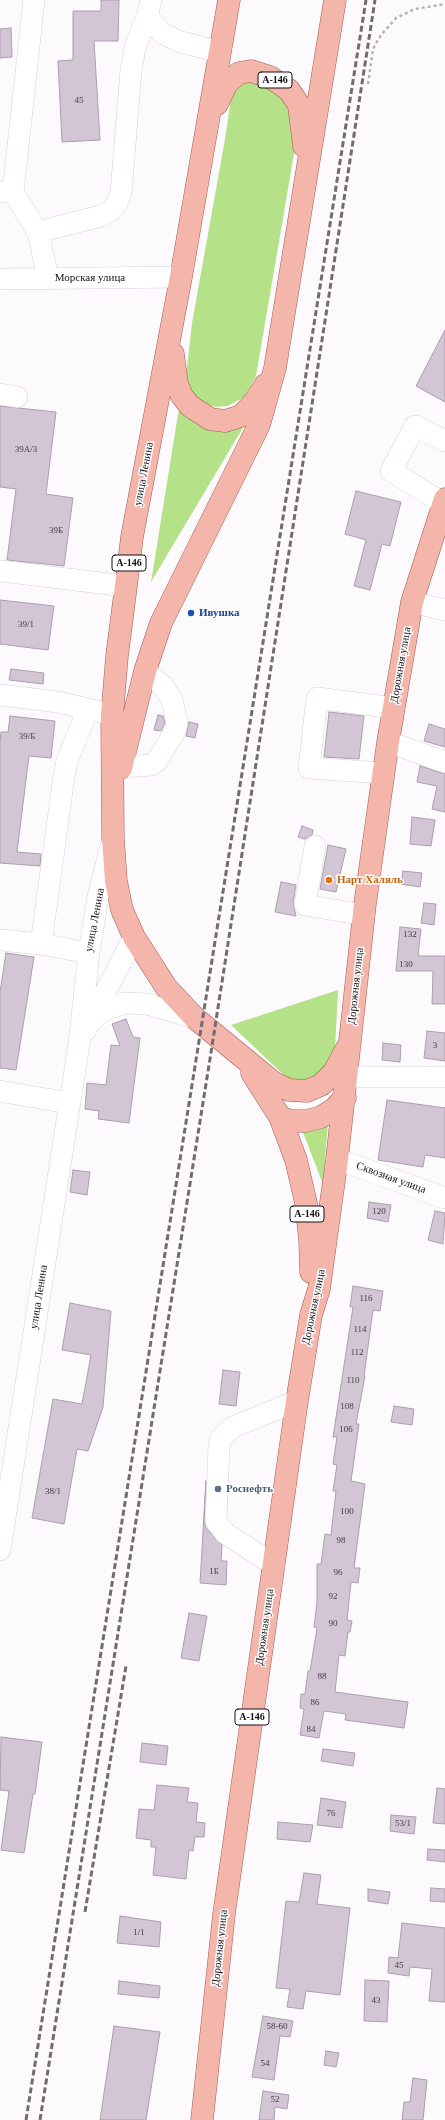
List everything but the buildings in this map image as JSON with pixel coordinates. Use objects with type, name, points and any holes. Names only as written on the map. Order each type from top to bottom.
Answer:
[{"type":"main road","name":"А-146","points":[[203,154],[229,0]]},
{"type":"main road","name":"А-146","points":[[304,199],[335,0]]},
{"type":"main road","name":"А-146","points":[[203,154],[216,106],[227,83],[239,73],[251,71],[261,73],[281,83],[299,105],[303,130],[305,169],[304,199]]},
{"type":"main road","name":"улица Ленина","points":[[113,838],[114,797],[112,716],[132,537],[203,154]]},
{"type":"main road","name":"улица Ленина","points":[[114,797],[145,671],[164,617],[259,425],[275,368],[304,199]]},
{"type":"main road","name":"А-146","points":[[171,332],[174,365],[180,390],[190,406],[210,419],[225,420],[241,416],[255,401],[275,368]]},
{"type":"main road","name":"Дорожная улица","points":[[202,2120],[224,1914],[297,1401],[311,1315],[319,1289],[337,1158],[364,915],[383,773],[412,602],[444,501]]},
{"type":"main road","name":"А-146","points":[[113,838],[116,881],[122,910],[134,937],[166,987],[195,1018],[241,1057],[263,1088],[280,1117],[296,1160],[306,1203],[310,1240],[311,1315]]},
{"type":"main road","points":[[241,1057],[274,1083],[289,1090],[306,1091],[321,1085],[334,1072],[350,1042]]},
{"type":"main road","points":[[280,1117],[290,1121],[306,1121],[320,1117],[334,1109],[344,1098]]},
{"type":"main road","points":[[310,1240],[337,1158]]},
{"type":"street","points":[[34,0],[7,192],[38,232],[48,278]]},
{"type":"street","points":[[38,232],[101,216],[111,211],[117,203],[120,193],[130,70],[135,48],[149,8]]},
{"type":"street","points":[[149,8],[163,34],[181,42],[220,52]]},
{"type":"street","name":"Морская улица","points":[[0,279],[181,277]]},
{"type":"street","points":[[444,501],[391,471],[415,426],[445,441]]},
{"type":"street","points":[[0,571],[126,586]]},
{"type":"street","points":[[412,602],[445,610]]},
{"type":"street","points":[[121,767],[143,766],[157,761],[175,731],[177,723],[172,700],[163,686],[145,671]]},
{"type":"street","points":[[0,695],[58,702],[112,716]]},
{"type":"street","points":[[383,773],[309,768],[317,698],[394,708]]},
{"type":"street","points":[[41,944],[66,761],[88,709]]},
{"type":"street","points":[[388,742],[445,762]]},
{"type":"street","name":"улица Ленина","points":[[1,1538],[69,1103],[84,1035],[88,953],[98,897],[113,838]]},
{"type":"street","points":[[315,846],[305,905],[364,915]]},
{"type":"street","name":"улица Ленина","points":[[84,1035],[134,937]]},
{"type":"street","points":[[0,940],[41,944],[88,953]]},
{"type":"street","points":[[84,1035],[100,1012],[125,1003],[152,1005],[195,1018]]},
{"type":"street","points":[[347,1077],[445,1077]]},
{"type":"street","points":[[0,1091],[69,1103]]},
{"type":"street","name":"Сквозная улица","points":[[337,1158],[445,1198]]},
{"type":"street","points":[[274,1565],[225,1533],[216,1521],[219,1446],[224,1435],[233,1427],[297,1401]]},
{"type":"path","points":[[368,84],[373,49],[381,35],[396,18],[415,9],[445,4]]},
{"type":"green space","points":[[257,82],[279,91],[291,104],[296,142],[256,376],[244,397],[228,406],[215,407],[202,403],[190,390],[186,376],[192,323],[225,139],[232,91],[241,83]]},
{"type":"green space","points":[[179,408],[244,426],[151,582]]},
{"type":"green space","points":[[338,990],[335,1051],[332,1065],[305,1084],[290,1081],[231,1025]]},
{"type":"green space","points":[[328,1123],[323,1184],[302,1130]]},
{"type":"railway","points":[[26,2120],[366,0]]},
{"type":"railway","points":[[40,2120],[210,1059],[375,0]]},
{"type":"railway","points":[[85,1912],[126,1666]]},
{"type":"place","name":"Ивушка","points":[[191,613]]},
{"type":"place","name":"Нарт Халяль","points":[[329,880]]},
{"type":"place","name":"Роснефть","points":[[218,1489]]}]
